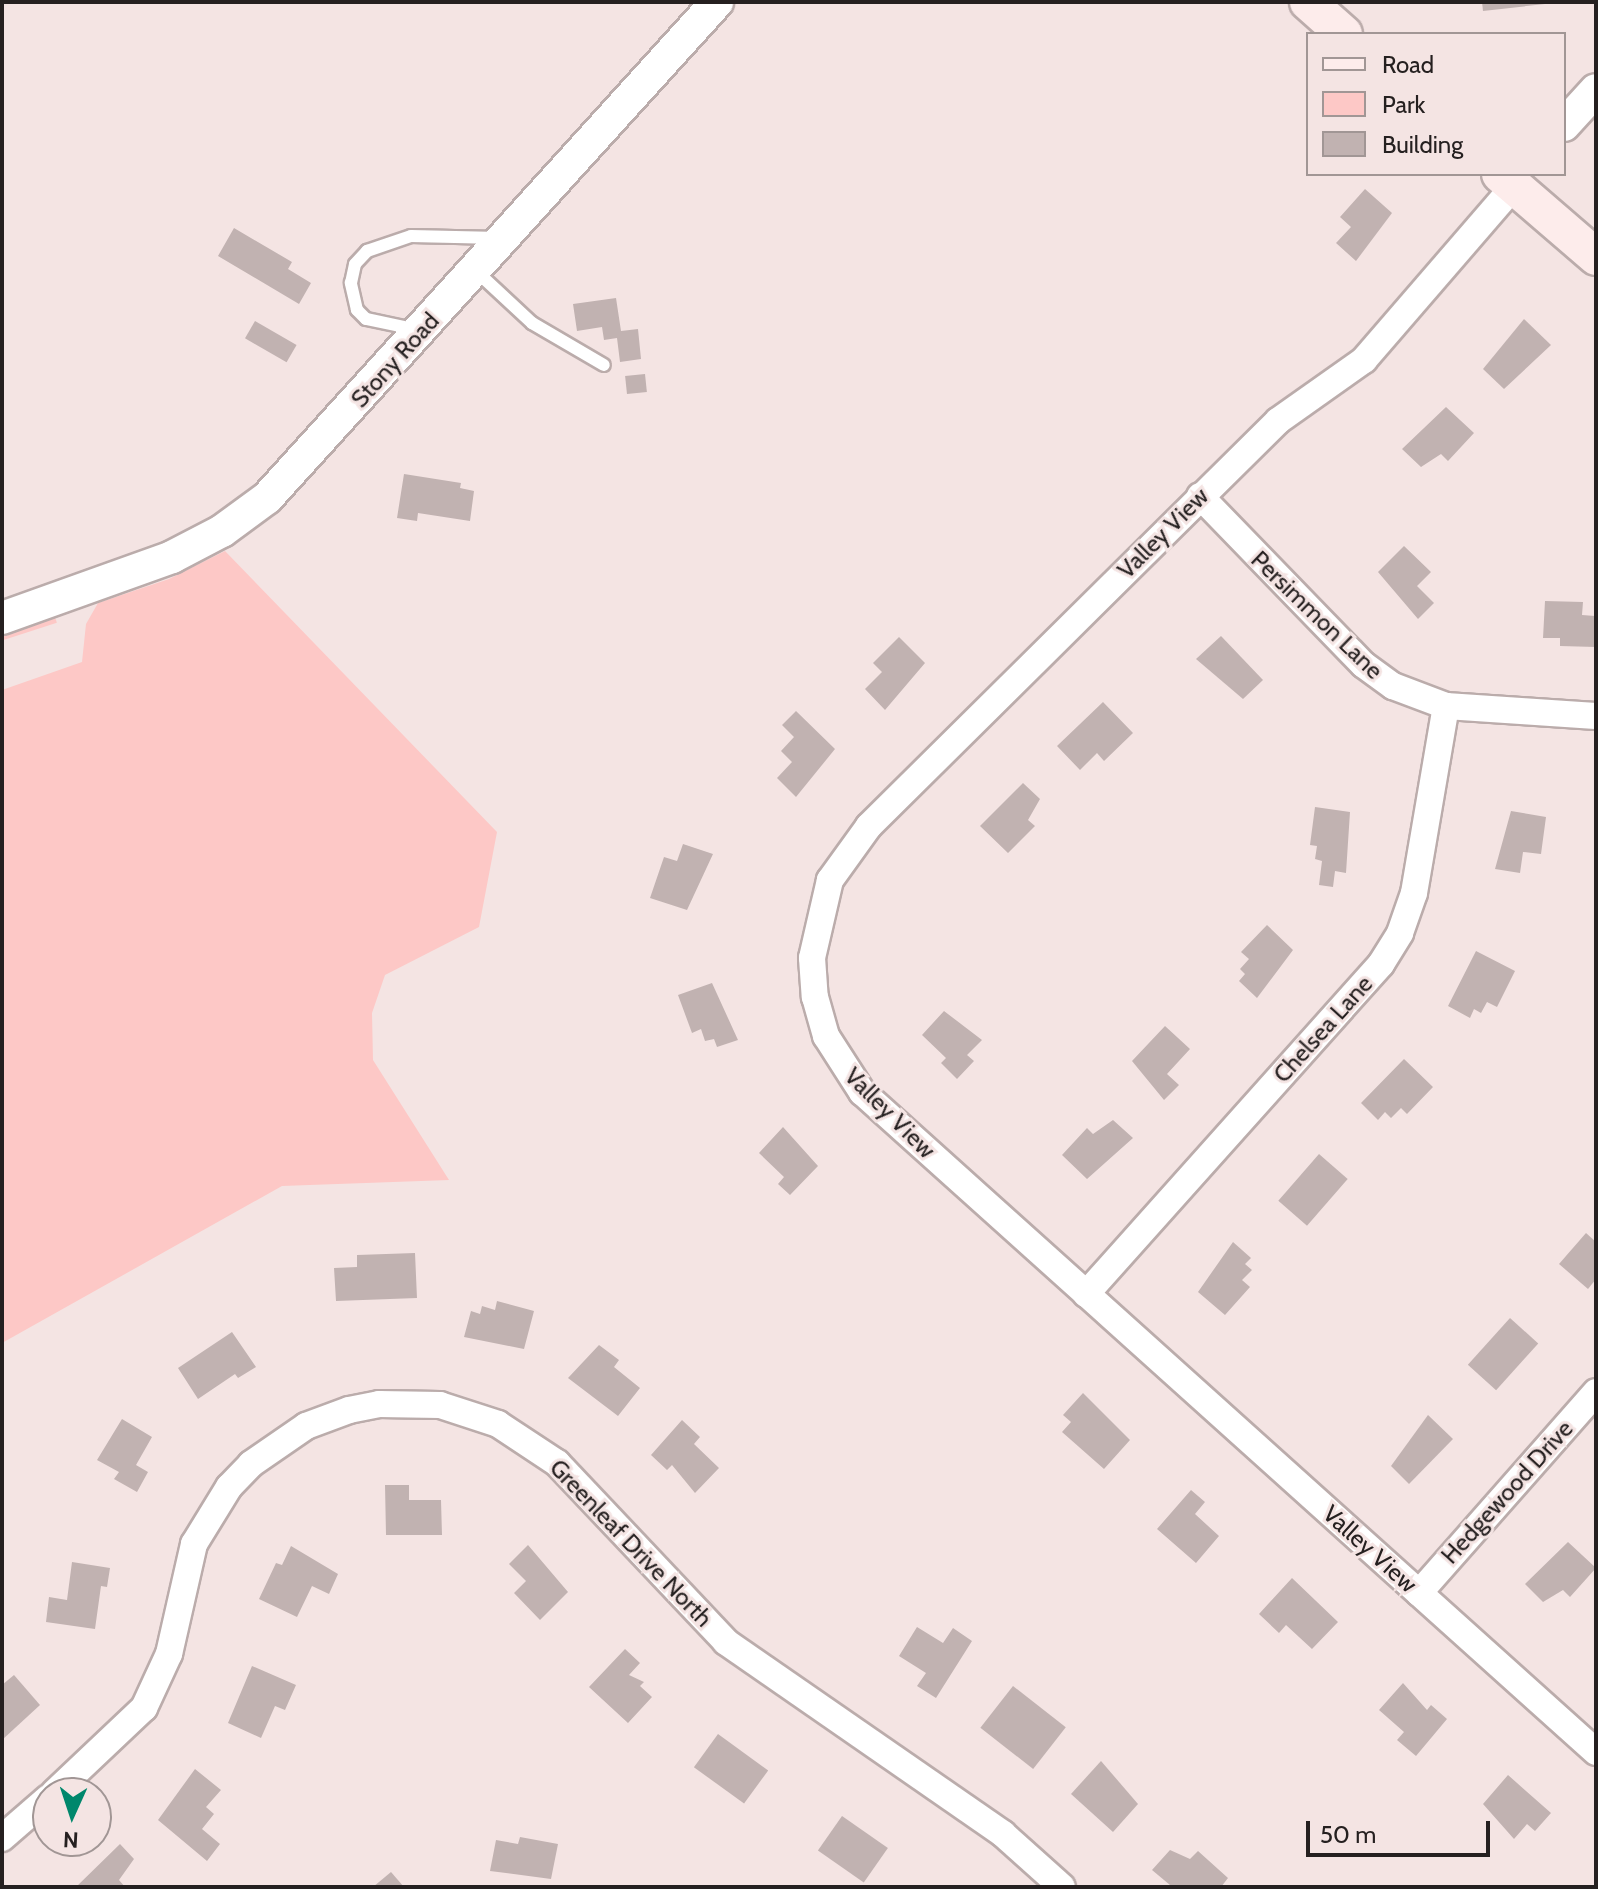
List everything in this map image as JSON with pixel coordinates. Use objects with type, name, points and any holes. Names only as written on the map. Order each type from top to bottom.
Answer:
[{"type":"main road","points":[[1308,2],[1342,32]]},
{"type":"main road","points":[[1512,178],[1596,257]]},
{"type":"street","name":"Stony Road","points":[[2,618],[172,557],[245,516],[298,471],[717,2]]},
{"type":"street","points":[[1566,123],[1596,90]]},
{"type":"street","name":"Valley View","points":[[1512,178],[1364,360],[1278,421],[851,846],[830,880],[814,931],[815,997],[838,1060],[862,1092],[1596,1752]]},
{"type":"street","name":"Persimmon Lane","points":[[1200,496],[1364,665],[1393,686],[1446,706],[1596,716]]},
{"type":"street","name":"Chelsea Lane","points":[[1086,1294],[1324,1030],[1394,943],[1414,893],[1446,706]]},
{"type":"street","name":"Hedgewood Drive","points":[[1419,1593],[1596,1392]]},
{"type":"street","name":"Greenleaf Drive North","points":[[73,1777],[121,1736],[144,1708],[169,1654],[194,1544],[229,1487],[251,1464],[306,1426],[349,1410],[379,1404],[440,1405],[498,1424],[557,1463],[726,1642],[1003,1834],[1062,1887]]},
{"type":"street","points":[[2,1838],[32,1812]]},
{"type":"lane","points":[[421,331],[366,319],[357,310],[351,283],[355,264],[367,251],[411,236],[504,238]]},
{"type":"lane","points":[[475,270],[532,323],[604,365]]},
{"type":"green space","points":[[225,551],[497,832],[479,927],[385,975],[372,1013],[373,1060],[449,1180],[282,1186],[2,1343],[2,690],[82,662],[86,624],[98,603],[169,579]]},
{"type":"green space","points":[[55,617],[57,623],[4,640],[2,634]]},
{"type":"building","points":[[1482,2],[1545,2],[1545,4],[1483,11]]},
{"type":"building","points":[[1365,189],[1392,213],[1356,261],[1336,243],[1351,227],[1340,217]]},
{"type":"building","points":[[234,228],[292,262],[288,269],[311,283],[299,304],[218,256]]},
{"type":"building","points":[[616,298],[621,331],[638,329],[641,359],[620,362],[617,338],[604,340],[602,327],[577,331],[573,304]]},
{"type":"building","points":[[1524,319],[1551,345],[1504,389],[1483,369]]},
{"type":"building","points":[[255,321],[297,345],[287,362],[245,338]]},
{"type":"building","points":[[645,374],[647,392],[627,394],[625,376]]},
{"type":"building","points":[[1446,407],[1474,433],[1448,461],[1441,454],[1421,467],[1402,449]]},
{"type":"building","points":[[404,474],[461,483],[460,488],[474,491],[470,521],[418,513],[417,521],[397,518]]},
{"type":"building","points":[[1404,546],[1431,572],[1417,586],[1434,603],[1418,619],[1378,572]]},
{"type":"building","points":[[1545,601],[1583,602],[1582,615],[1595,616],[1596,647],[1560,646],[1560,638],[1543,638]]},
{"type":"building","points":[[1221,636],[1263,680],[1243,699],[1196,659]]},
{"type":"building","points":[[899,637],[925,663],[885,710],[865,689],[882,672],[873,663]]},
{"type":"building","points":[[1103,702],[1133,733],[1104,761],[1097,753],[1080,770],[1057,746]]},
{"type":"building","points":[[796,711],[835,749],[796,797],[777,778],[792,762],[781,751],[794,737],[782,725]]},
{"type":"building","points":[[1023,783],[1040,799],[1028,820],[1035,826],[1008,853],[980,826]]},
{"type":"building","points":[[1315,807],[1350,812],[1346,873],[1335,871],[1333,887],[1319,885],[1322,861],[1315,859],[1317,846],[1310,845]]},
{"type":"building","points":[[1511,811],[1546,817],[1541,854],[1523,852],[1520,873],[1495,869]]},
{"type":"building","points":[[683,844],[713,854],[687,910],[650,898],[664,857],[677,861]]},
{"type":"building","points":[[1267,925],[1293,950],[1257,998],[1239,981],[1245,974],[1240,969],[1249,959],[1241,952]]},
{"type":"building","points":[[1476,951],[1515,971],[1497,1007],[1487,1002],[1481,1013],[1474,1009],[1470,1018],[1448,1006]]},
{"type":"building","points":[[712,983],[738,1040],[717,1047],[714,1039],[705,1041],[701,1029],[692,1033],[678,995]]},
{"type":"building","points":[[944,1011],[982,1040],[967,1055],[974,1061],[957,1079],[941,1063],[946,1058],[922,1035]]},
{"type":"building","points":[[1165,1026],[1190,1049],[1167,1074],[1179,1085],[1164,1100],[1132,1061]]},
{"type":"building","points":[[1404,1059],[1433,1087],[1407,1114],[1401,1108],[1391,1118],[1385,1112],[1378,1120],[1361,1103]]},
{"type":"building","points":[[1113,1120],[1133,1138],[1087,1179],[1062,1155],[1087,1128],[1093,1134]]},
{"type":"building","points":[[783,1127],[818,1166],[790,1195],[778,1184],[784,1177],[759,1153]]},
{"type":"building","points":[[1319,1154],[1348,1179],[1307,1226],[1278,1201]]},
{"type":"building","points":[[1586,1233],[1596,1242],[1596,1279],[1588,1289],[1559,1264]]},
{"type":"building","points":[[1233,1242],[1251,1258],[1245,1264],[1252,1270],[1242,1280],[1250,1287],[1225,1315],[1198,1292]]},
{"type":"building","points":[[415,1253],[417,1298],[336,1301],[334,1268],[357,1267],[357,1255]]},
{"type":"building","points":[[497,1301],[534,1311],[524,1349],[464,1337],[471,1311],[480,1314],[482,1306],[495,1310]]},
{"type":"building","points":[[1510,1318],[1538,1343],[1496,1390],[1468,1365]]},
{"type":"building","points":[[232,1332],[256,1367],[238,1378],[235,1374],[198,1399],[178,1368]]},
{"type":"building","points":[[599,1345],[619,1360],[614,1367],[640,1388],[618,1416],[568,1378]]},
{"type":"building","points":[[1083,1393],[1130,1440],[1104,1469],[1062,1432],[1071,1422],[1063,1415]]},
{"type":"building","points":[[1428,1415],[1453,1439],[1409,1484],[1391,1466]]},
{"type":"building","points":[[122,1419],[152,1437],[136,1465],[148,1472],[137,1492],[114,1479],[119,1472],[97,1460]]},
{"type":"building","points":[[682,1420],[700,1437],[694,1444],[719,1468],[695,1493],[672,1465],[667,1470],[651,1455]]},
{"type":"building","points":[[385,1485],[409,1485],[409,1500],[441,1500],[442,1535],[386,1535]]},
{"type":"building","points":[[1191,1490],[1205,1502],[1195,1514],[1219,1536],[1196,1563],[1157,1529]]},
{"type":"building","points":[[1568,1542],[1596,1568],[1570,1597],[1563,1590],[1543,1602],[1525,1584]]},
{"type":"building","points":[[528,1545],[568,1592],[540,1620],[514,1593],[526,1581],[509,1564]]},
{"type":"building","points":[[291,1546],[338,1574],[329,1594],[312,1586],[297,1617],[259,1599],[276,1563],[282,1565]]},
{"type":"building","points":[[72,1562],[110,1568],[107,1587],[101,1586],[95,1629],[46,1622],[49,1597],[67,1600]]},
{"type":"building","points":[[1292,1578],[1338,1622],[1312,1649],[1286,1625],[1279,1633],[1259,1614]]},
{"type":"building","points":[[917,1627],[943,1643],[953,1628],[972,1641],[936,1698],[917,1686],[926,1673],[899,1656]]},
{"type":"building","points":[[625,1649],[640,1663],[629,1675],[644,1682],[640,1686],[652,1697],[628,1723],[589,1687]]},
{"type":"building","points":[[252,1666],[296,1685],[285,1710],[275,1706],[261,1738],[228,1723]]},
{"type":"building","points":[[14,1675],[40,1705],[2,1740],[2,1685]]},
{"type":"building","points":[[1403,1683],[1427,1710],[1431,1705],[1447,1719],[1416,1756],[1397,1740],[1404,1732],[1379,1710]]},
{"type":"building","points":[[1013,1686],[1066,1727],[1033,1769],[980,1728]]},
{"type":"building","points":[[718,1734],[768,1770],[744,1804],[694,1767]]},
{"type":"building","points":[[1101,1761],[1138,1804],[1113,1832],[1071,1794]]},
{"type":"building","points":[[195,1769],[221,1790],[206,1807],[214,1814],[202,1829],[220,1844],[207,1861],[158,1820]]},
{"type":"building","points":[[1508,1775],[1551,1813],[1535,1831],[1527,1824],[1514,1839],[1483,1804]]},
{"type":"building","points":[[842,1816],[888,1848],[864,1883],[818,1850]]},
{"type":"building","points":[[520,1837],[558,1844],[551,1879],[490,1871],[496,1840],[518,1844]]},
{"type":"building","points":[[120,1844],[134,1859],[119,1880],[125,1887],[76,1887],[107,1857],[112,1857],[112,1852]]},
{"type":"building","points":[[1170,1850],[1190,1859],[1198,1851],[1228,1878],[1221,1887],[1170,1885],[1152,1870]]},
{"type":"building","points":[[391,1872],[404,1887],[373,1887]]}]
